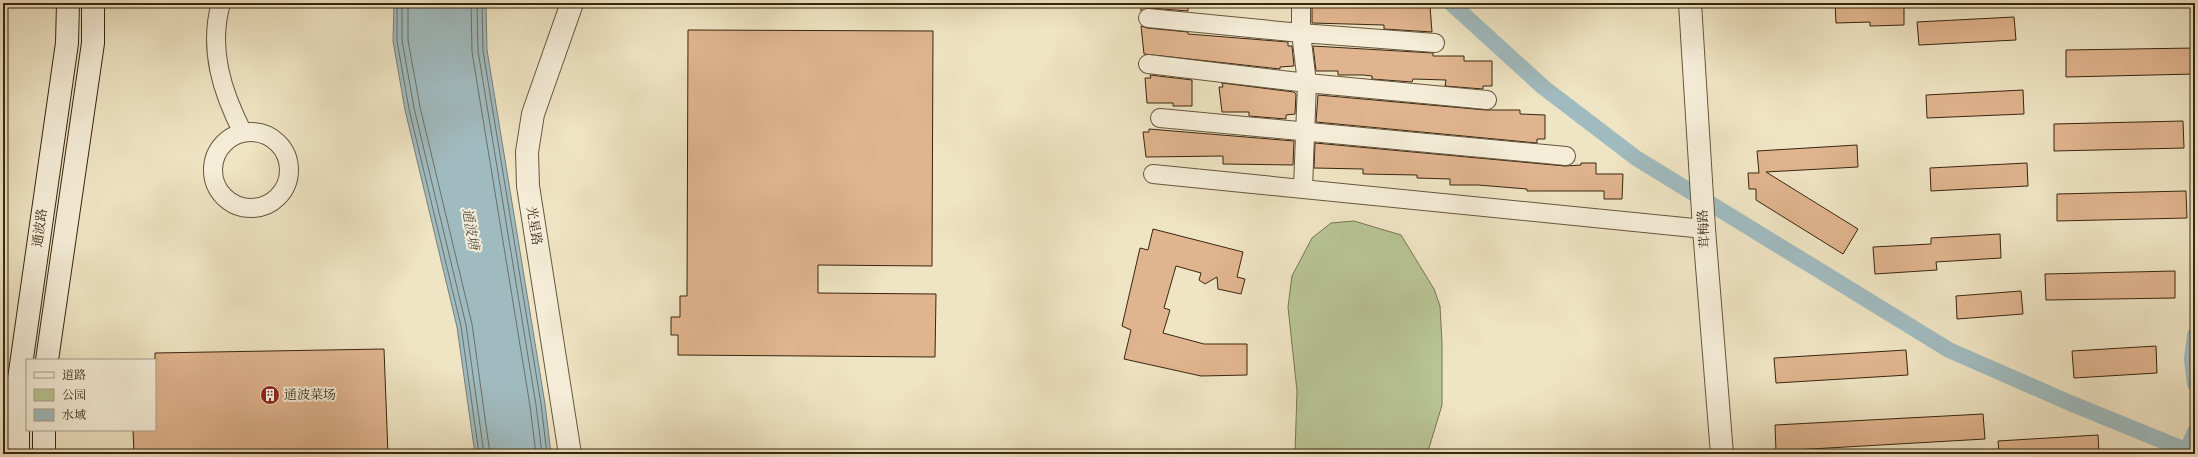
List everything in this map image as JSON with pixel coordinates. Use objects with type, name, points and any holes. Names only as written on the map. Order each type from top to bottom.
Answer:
[{"type":"street","name":"通波路","points":[[18,454],[18,386],[67,44],[68,3]]},
{"type":"street","name":"通波路","points":[[47,359],[92,43],[93,3]]},
{"type":"street","points":[[221,3],[215,34],[220,77],[230,107],[243,133]]},
{"type":"street","name":"光星路","points":[[570,454],[528,186],[527,152],[533,114],[572,3]]},
{"type":"street","points":[[1301,3],[1301,33],[1307,83],[1303,188]]},
{"type":"street","name":"茸梅路","points":[[1690,3],[1704,229],[1722,454]]},
{"type":"street","points":[[1148,18],[1301,33],[1435,43]]},
{"type":"street","points":[[1148,64],[1307,83],[1487,100]]},
{"type":"street","points":[[1160,118],[1566,156]]},
{"type":"street","points":[[256,132],[268,136],[278,143],[285,153],[289,165],[288,178],[284,189],[276,199],[265,206],[253,208],[241,207],[229,202],[220,193],[215,182],[213,169],[215,157],[222,146],[231,138],[243,133],[256,132]]},
{"type":"street","points":[[1154,174],[1704,229]]},
{"type":"street","points":[[44,431],[44,454]]},
{"type":"green space","points":[[1354,221],[1401,235],[1434,289],[1440,306],[1442,343],[1442,405],[1429,448],[1424,454],[1295,454],[1297,391],[1288,307],[1292,276],[1312,238],[1331,223]]},
{"type":"water","name":"通波塘","points":[[394,3],[486,3],[487,50],[545,404],[551,454],[475,454],[457,327],[405,110],[393,41]]},
{"type":"building","points":[[1141,3],[1188,3],[1188,11],[1149,8],[1141,11]]},
{"type":"building","points":[[1312,3],[1402,3],[1402,5],[1430,6],[1432,32],[1384,29],[1384,25],[1312,23]]},
{"type":"building","points":[[1835,3],[1904,3],[1904,25],[1870,26],[1870,22],[1836,23]]},
{"type":"building","points":[[2014,17],[2016,40],[1919,45],[1917,22]]},
{"type":"building","points":[[1141,26],[1147,28],[1188,32],[1188,34],[1288,42],[1288,46],[1292,46],[1294,66],[1280,67],[1280,69],[1144,54]]},
{"type":"building","points":[[688,30],[933,31],[932,266],[818,265],[818,293],[936,294],[935,357],[678,355],[678,335],[671,335],[671,317],[680,317],[680,296],[687,296]]},
{"type":"building","points":[[1313,46],[1433,53],[1433,56],[1464,56],[1464,61],[1492,61],[1492,86],[1483,86],[1483,89],[1445,86],[1446,80],[1413,79],[1412,82],[1372,79],[1372,76],[1363,75],[1338,75],[1338,71],[1316,71]]},
{"type":"building","points":[[2195,48],[2195,74],[2066,77],[2066,50]]},
{"type":"building","points":[[1150,75],[1192,80],[1192,106],[1173,106],[1173,103],[1147,103],[1145,78],[1151,78]]},
{"type":"building","points":[[1222,83],[1294,92],[1296,94],[1295,114],[1286,115],[1286,119],[1249,116],[1249,112],[1222,112],[1219,87],[1223,87]]},
{"type":"building","points":[[2023,90],[2024,114],[1927,118],[1926,95]]},
{"type":"building","points":[[1318,95],[1486,110],[1520,110],[1520,114],[1545,115],[1545,139],[1537,139],[1537,143],[1316,122]]},
{"type":"building","points":[[2183,121],[2184,148],[2054,151],[2054,124]]},
{"type":"building","points":[[1149,129],[1294,141],[1293,165],[1223,164],[1223,156],[1146,157],[1143,132],[1149,132]]},
{"type":"building","points":[[1315,143],[1565,166],[1581,165],[1581,163],[1596,163],[1596,174],[1623,174],[1622,199],[1604,199],[1604,191],[1527,191],[1527,189],[1478,185],[1450,185],[1450,179],[1417,178],[1417,175],[1363,174],[1363,169],[1314,168]]},
{"type":"building","points":[[1857,145],[1858,167],[1766,172],[1858,229],[1843,254],[1756,200],[1756,189],[1749,189],[1748,173],[1759,173],[1757,151]]},
{"type":"building","points":[[2027,163],[2028,186],[1931,191],[1930,168]]},
{"type":"building","points":[[2186,191],[2187,218],[2057,221],[2057,194]]},
{"type":"building","points":[[1153,229],[1243,252],[1237,277],[1245,279],[1241,294],[1218,289],[1217,277],[1205,284],[1199,280],[1201,273],[1176,266],[1164,308],[1170,310],[1163,333],[1204,344],[1247,344],[1247,375],[1201,376],[1124,359],[1131,330],[1122,326],[1140,248],[1148,250]]},
{"type":"building","points":[[2000,234],[2001,258],[1936,262],[1937,270],[1875,274],[1873,247],[1931,244],[1931,238]]},
{"type":"building","points":[[2175,271],[2175,298],[2046,300],[2045,274]]},
{"type":"building","points":[[2021,291],[2023,314],[1957,319],[1956,296]]},
{"type":"building","points":[[2156,346],[2157,373],[2074,378],[2072,351]]},
{"type":"building","name":"通波菜场","points":[[384,349],[388,454],[134,454],[133,431],[156,431],[155,353]]},
{"type":"building","points":[[1906,350],[1908,375],[1776,383],[1774,358]]},
{"type":"building","points":[[1983,414],[1985,439],[1776,451],[1775,425]]},
{"type":"building","points":[[2098,435],[2099,454],[1999,454],[1998,441]]},
{"type":"waterway","points":[[1451,3],[1543,87],[1636,158],[1949,350],[2070,403],[2195,454]]},
{"type":"waterway","points":[[2195,335],[2192,359],[2195,384]]},
{"type":"waterway","points":[[2187,450],[2195,432]]},
{"type":"place","name":"通波菜场","points":[[270,395]]}]
